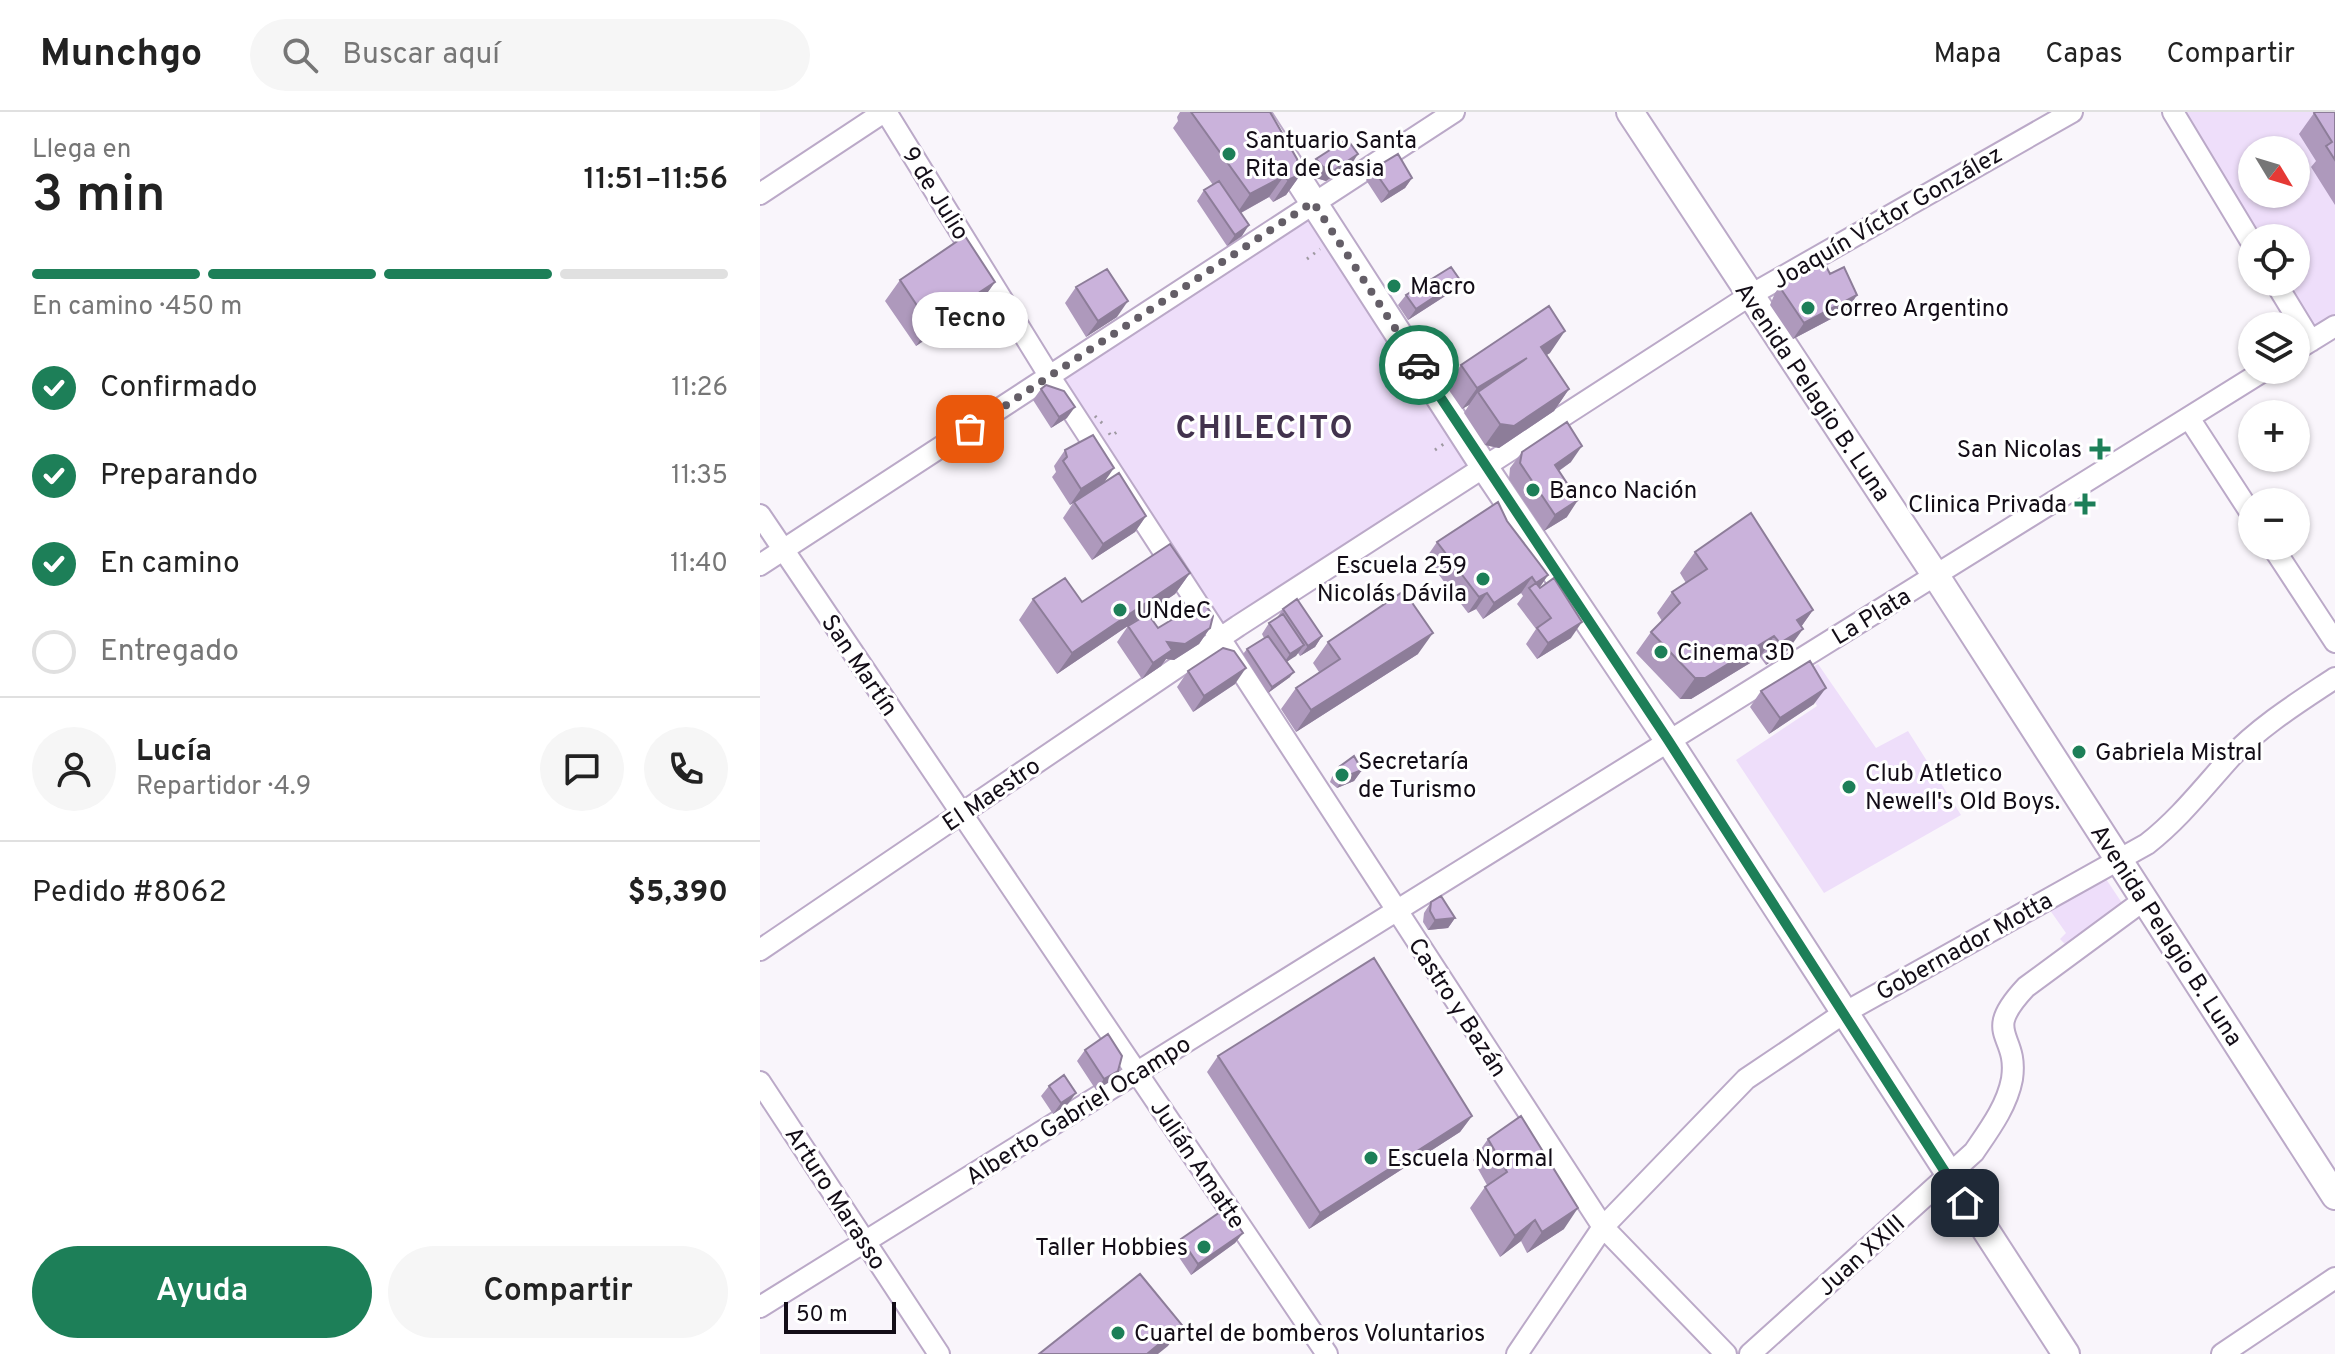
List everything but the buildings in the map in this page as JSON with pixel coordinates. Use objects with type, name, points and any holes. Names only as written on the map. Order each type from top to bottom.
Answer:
[{"type":"main road","points":[[1255,112],[1485,468],[1668,740],[1949,1178],[2066,1354]]},
{"type":"main road","name":"Avenida Pelagio B. Luna","points":[[1630,112],[1936,576],[2335,1196]]},
{"type":"street","points":[[760,194],[885,112]]},
{"type":"street","name":"9 de Julio","points":[[885,112],[1050,377],[1221,638]]},
{"type":"street","points":[[760,565],[1454,112]]},
{"type":"street","name":"Joaquín Víctor González","points":[[1221,638],[1749,296],[2072,112]]},
{"type":"street","points":[[2173,112],[2241,224]]},
{"type":"street","points":[[2310,342],[2335,326]]},
{"type":"street","name":"La Plata","points":[[1396,912],[2243,384]]},
{"type":"street","points":[[2189,418],[2238,493]]},
{"type":"street","name":"San Martín","points":[[760,515],[960,815]]},
{"type":"street","points":[[2281,560],[2335,642]]},
{"type":"street","points":[[1238,626],[1251,646]]},
{"type":"street","name":"Castro y Bazán","points":[[1221,638],[1603,1227],[1726,1354]]},
{"type":"street","name":"El Maestro","points":[[760,950],[1221,638]]},
{"type":"street","points":[[1247,680],[1264,667]]},
{"type":"street","name":"Gobernador Motta","points":[[1517,1354],[1603,1227],[1730,1093],[1844,1013],[2118,861],[2167,828],[2232,757],[2263,729],[2335,678]]},
{"type":"street","name":"Julián Amatte","points":[[960,815],[1327,1354]]},
{"type":"street","name":"Juan XXIII","points":[[1750,1354],[1949,1178],[1981,1143],[2009,1089],[2012,1062],[2001,1027],[2010,1004],[2026,987],[2144,900]]},
{"type":"street","name":"Alberto Gabriel Ocampo","points":[[760,1307],[1396,912]]},
{"type":"street","name":"Arturo Marasso","points":[[760,1082],[939,1354]]},
{"type":"street","points":[[2222,1354],[2335,1278]]},
{"type":"shaded area","points":[[2178,112],[2335,112],[2335,318],[2313,331],[2310,312],[2301,312],[2292,296],[2310,296],[2310,224],[2247,224]]},
{"type":"shaded area","points":[[1310,215],[1473,463],[1223,629],[1060,381]]},
{"type":"shaded area","name":"Club Atletico Newell's Old Boys.","points":[[1818,664],[1876,748],[1908,731],[1961,815],[1824,893],[1736,760],[1817,706],[1801,674]]},
{"type":"shaded area","points":[[2106,879],[2122,903],[2066,945],[2060,939],[2066,933],[2047,906]]},
{"type":"way so far","points":[[970,429],[1313,202],[1419,365]]},
{"type":"place","name":"Santuario Santa Rita de Casia","points":[[1229,154]]},
{"type":"place","name":"Macro","points":[[1394,286]]},
{"type":"place","name":"Correo Argentino","points":[[1808,308]]},
{"type":"place","name":"Tecno","points":[[970,429]]},
{"type":"place","name":"San Nicolas","points":[[2100,449]]},
{"type":"place","name":"Banco Nación","points":[[1533,490]]},
{"type":"place","name":"Clinica Privada","points":[[2085,504]]},
{"type":"place","name":"Escuela 259 Nicolás Dávila","points":[[1483,579]]},
{"type":"place","name":"UNdeC","points":[[1120,610]]},
{"type":"place","name":"Cinema 3D","points":[[1661,652]]},
{"type":"place","name":"Gabriela Mistral","points":[[2079,752]]},
{"type":"place","name":"Secretaría de Turismo","points":[[1342,775]]},
{"type":"place","name":"Club Atletico Newell's Old Boys.","points":[[1849,787]]},
{"type":"place","name":"Escuela Normal","points":[[1371,1158]]},
{"type":"place","name":"Taller Hobbies","points":[[1204,1247]]},
{"type":"place","name":"Cuartel de bomberos Voluntarios","points":[[1118,1333]]},
{"type":"district","name":"CHILECITO","points":[[1265,427]]},
{"type":"route","points":[[1419,365],[1668,740],[1965,1203]]}]
